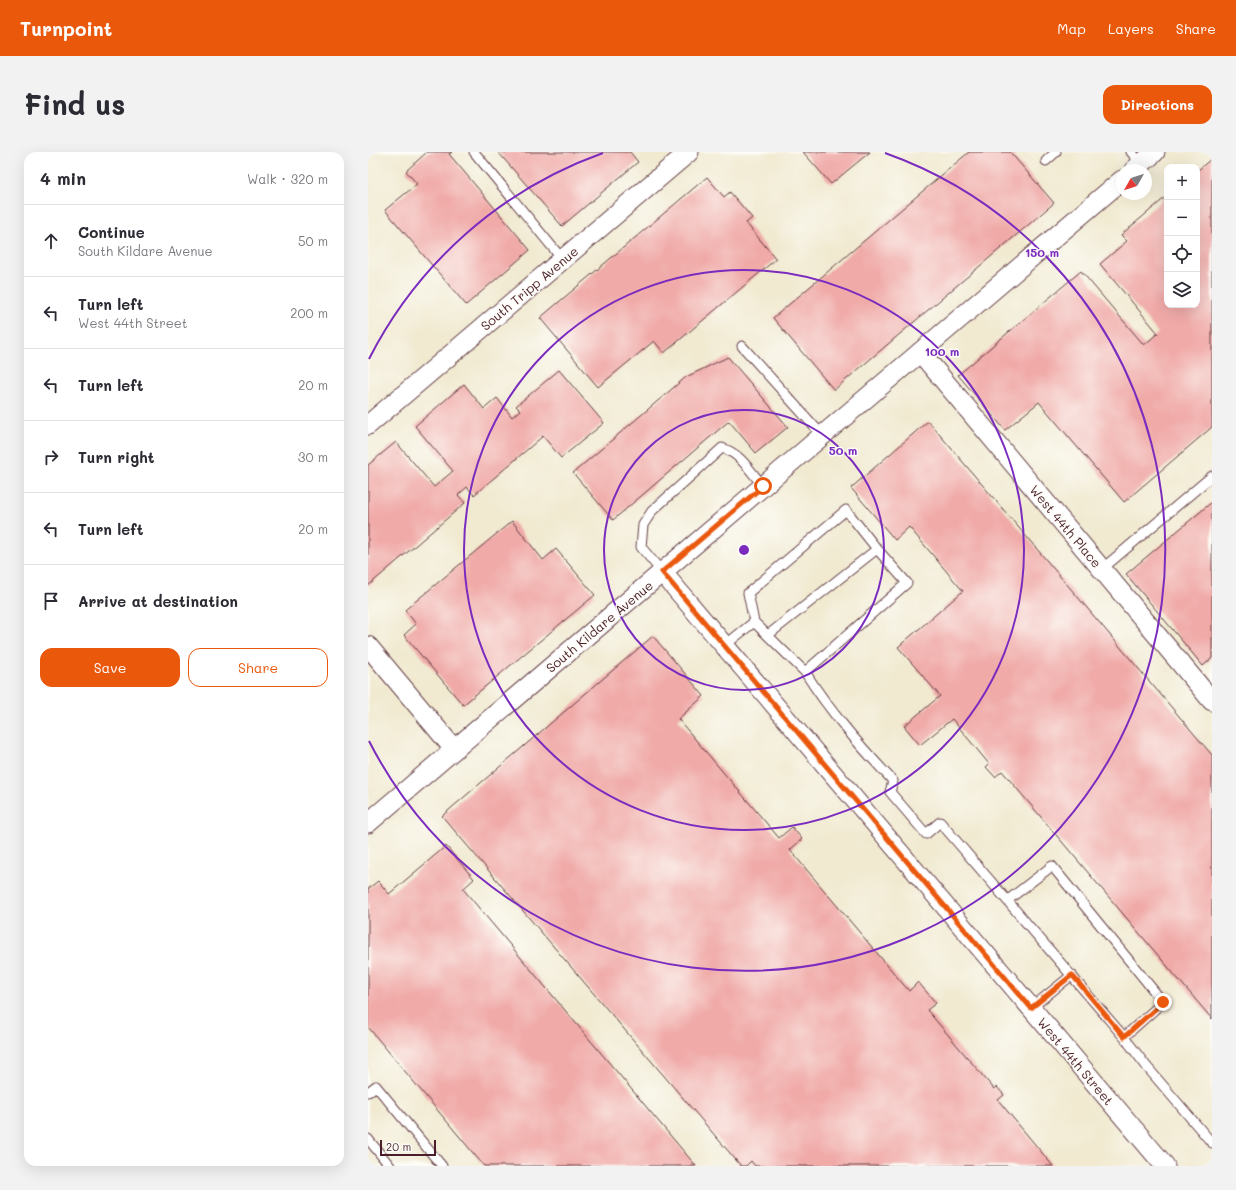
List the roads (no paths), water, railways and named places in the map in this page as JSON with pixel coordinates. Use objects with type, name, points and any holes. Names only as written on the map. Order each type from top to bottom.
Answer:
[{"type":"street","name":"South Tripp Avenue","points":[[368,425],[689,152]]},
{"type":"street","name":"South Kildare Avenue","points":[[368,822],[1116,185]]},
{"type":"street","name":"West 44th Place","points":[[920,352],[1212,700]]},
{"type":"street","name":"West 44th Street","points":[[662,572],[1165,1166]]},
{"type":"street","points":[[368,646],[454,749]]},
{"type":"lane","points":[[474,152],[563,260]]},
{"type":"lane","points":[[1046,160],[1056,152]]},
{"type":"lane","points":[[742,346],[822,435]]},
{"type":"lane","points":[[662,572],[641,547],[643,525],[652,510],[722,448],[730,450],[743,460],[763,486]]},
{"type":"lane","points":[[1102,569],[1212,476]]},
{"type":"lane","points":[[805,672],[906,583],[846,510],[748,593],[754,622],[805,672],[822,698],[855,740],[893,781],[890,792],[926,834],[940,822],[1072,975],[1147,1067],[1212,1143]]},
{"type":"lane","points":[[768,635],[877,549]]},
{"type":"lane","points":[[724,646],[754,622]]},
{"type":"lane","points":[[1008,900],[1052,866],[1163,1002],[1124,1037]]},
{"type":"lane","points":[[1031,1008],[1072,975]]},
{"type":"lane","points":[[368,1092],[376,1086],[442,1166]]},
{"type":"lane","points":[[368,1139],[390,1166]]}]
